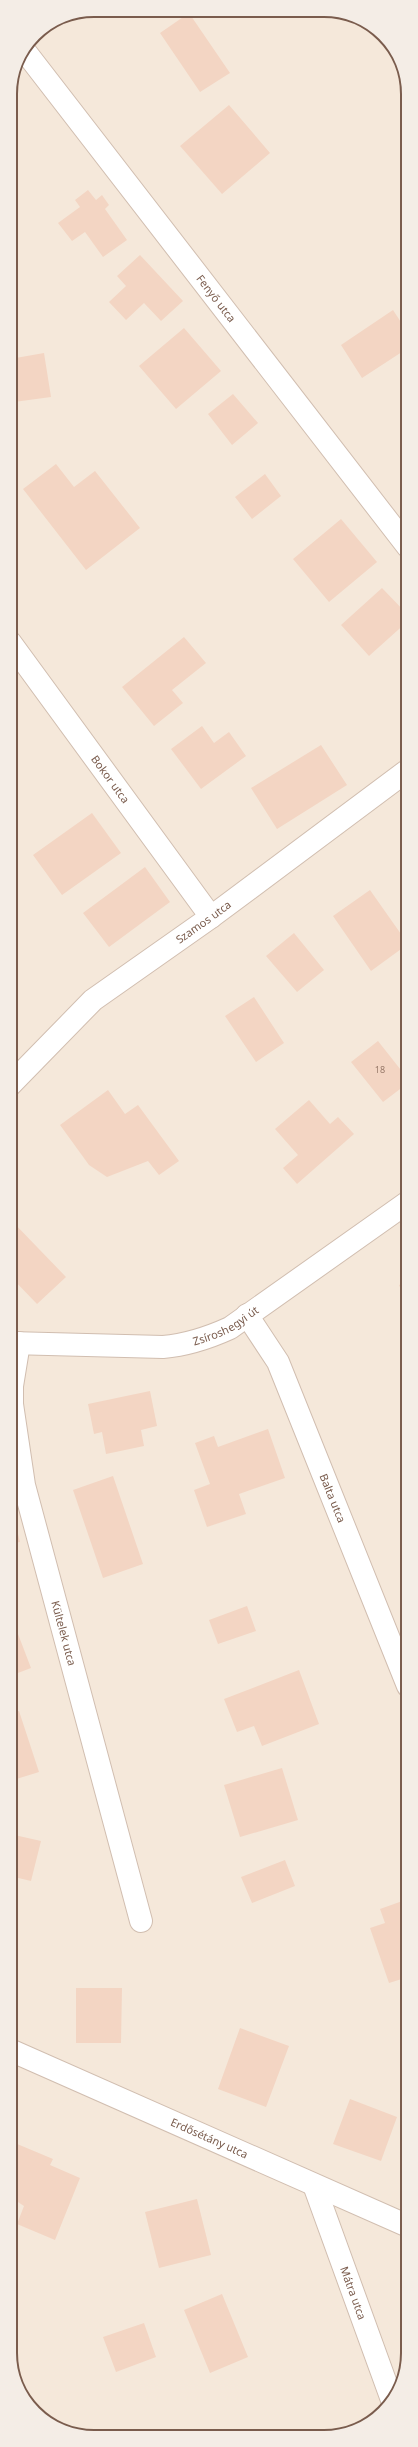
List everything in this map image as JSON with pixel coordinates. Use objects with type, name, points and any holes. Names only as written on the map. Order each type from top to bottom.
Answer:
[{"type":"street","name":"Fenyő utca","points":[[27,54],[401,538]]},
{"type":"street","name":"Bokor utca","points":[[17,652],[211,917]]},
{"type":"street","name":"Szamos utca","points":[[17,1078],[93,1000],[211,917],[401,775]]},
{"type":"street","name":"Zsíroshegyi út","points":[[17,1343],[176,1346],[211,1336],[230,1328],[401,1207]]},
{"type":"street","name":"Balta utca","points":[[247,1315],[278,1362],[401,1669]]},
{"type":"street","name":"Kültelek utca","points":[[17,1438],[24,1485],[141,1921]]},
{"type":"street","name":"Erdősétány utca","points":[[17,2053],[401,2223]]},
{"type":"street","name":"Mátra utca","points":[[314,2185],[390,2394]]},
{"type":"shaded area","points":[[79,18],[339,18],[363,27],[379,39],[391,55],[395,64],[401,94],[401,2353],[400,2368],[391,2392],[375,2411],[363,2420],[349,2426],[324,2430],[79,2429],[55,2420],[39,2408],[23,2383],[17,2353],[17,94],[18,79],[23,64],[27,55],[39,39],[64,23]]},
{"type":"building","points":[[183,17],[192,17],[230,73],[200,92],[160,33]]},
{"type":"building","points":[[229,105],[270,153],[222,194],[180,146]]},
{"type":"building","points":[[88,190],[96,200],[102,195],[109,205],[105,209],[127,240],[103,257],[85,232],[72,241],[58,223],[80,207],[75,200]]},
{"type":"building","points":[[140,255],[183,301],[161,321],[144,303],[126,320],[109,302],[126,286],[117,276]]},
{"type":"building","points":[[393,310],[401,322],[401,353],[362,378],[341,345]]},
{"type":"building","points":[[184,328],[221,371],[176,409],[139,366]]},
{"type":"building","points":[[44,353],[51,397],[17,402],[17,358]]},
{"type":"building","points":[[233,394],[258,423],[232,445],[208,414]]},
{"type":"building","points":[[56,464],[74,487],[95,471],[140,528],[86,570],[23,489]]},
{"type":"building","points":[[265,474],[281,496],[252,519],[235,497]]},
{"type":"building","points":[[341,519],[377,562],[329,602],[293,559]]},
{"type":"building","points":[[382,588],[401,608],[401,627],[369,656],[341,625]]},
{"type":"building","points":[[184,637],[206,663],[172,690],[183,703],[154,726],[122,687]]},
{"type":"building","points":[[202,726],[214,743],[229,732],[246,756],[201,789],[171,749]]},
{"type":"building","points":[[321,745],[347,785],[277,829],[251,788]]},
{"type":"building","points":[[92,813],[121,853],[62,895],[33,855]]},
{"type":"building","points":[[145,867],[170,902],[109,947],[83,913]]},
{"type":"building","points":[[370,890],[401,934],[401,949],[371,971],[333,916]]},
{"type":"building","points":[[294,933],[324,970],[297,992],[266,956]]},
{"type":"building","points":[[254,997],[284,1043],[256,1062],[225,1016]]},
{"type":"building","points":[[378,1041],[401,1070],[401,1088],[383,1102],[351,1062]]},
{"type":"building","points":[[108,1090],[125,1114],[138,1105],[179,1161],[159,1175],[148,1161],[107,1177],[89,1165],[60,1125]]},
{"type":"building","points":[[309,1100],[330,1124],[338,1117],[354,1134],[297,1184],[283,1168],[298,1155],[275,1129]]},
{"type":"building","points":[[17,1226],[66,1277],[37,1304],[17,1283]]},
{"type":"building","points":[[150,1391],[157,1426],[141,1430],[144,1446],[106,1454],[102,1432],[94,1434],[88,1404]]},
{"type":"building","points":[[268,1429],[285,1478],[239,1494],[246,1514],[207,1527],[194,1490],[210,1484],[195,1443],[214,1436],[218,1447]]},
{"type":"building","points":[[113,1476],[143,1564],[103,1578],[73,1490]]},
{"type":"building","points":[[17,1530],[20,1542],[17,1543]]},
{"type":"building","points":[[247,1606],[256,1631],[218,1644],[209,1620]]},
{"type":"building","points":[[17,1634],[31,1668],[17,1673]]},
{"type":"building","points":[[299,1670],[319,1724],[262,1746],[254,1726],[237,1732],[224,1699]]},
{"type":"building","points":[[17,1711],[19,1711],[39,1772],[17,1779]]},
{"type":"building","points":[[282,1768],[298,1820],[240,1837],[224,1785]]},
{"type":"building","points":[[17,1836],[41,1841],[31,1881],[17,1878]]},
{"type":"building","points":[[285,1860],[295,1886],[252,1903],[241,1877]]},
{"type":"building","points":[[401,1902],[401,1979],[389,1983],[370,1928],[385,1923],[380,1909]]},
{"type":"building","points":[[76,1988],[122,1988],[121,2043],[76,2043]]},
{"type":"building","points":[[240,2028],[289,2046],[266,2107],[218,2089]]},
{"type":"building","points":[[350,2099],[397,2117],[381,2161],[333,2144]]},
{"type":"building","points":[[17,2144],[53,2159],[50,2165],[80,2178],[55,2240],[17,2224],[24,2206],[17,2201]]},
{"type":"building","points":[[197,2199],[211,2255],[159,2268],[145,2212]]},
{"type":"building","points":[[222,2294],[248,2357],[210,2373],[184,2310]]},
{"type":"building","points":[[144,2323],[156,2357],[116,2372],[103,2337]]}]
